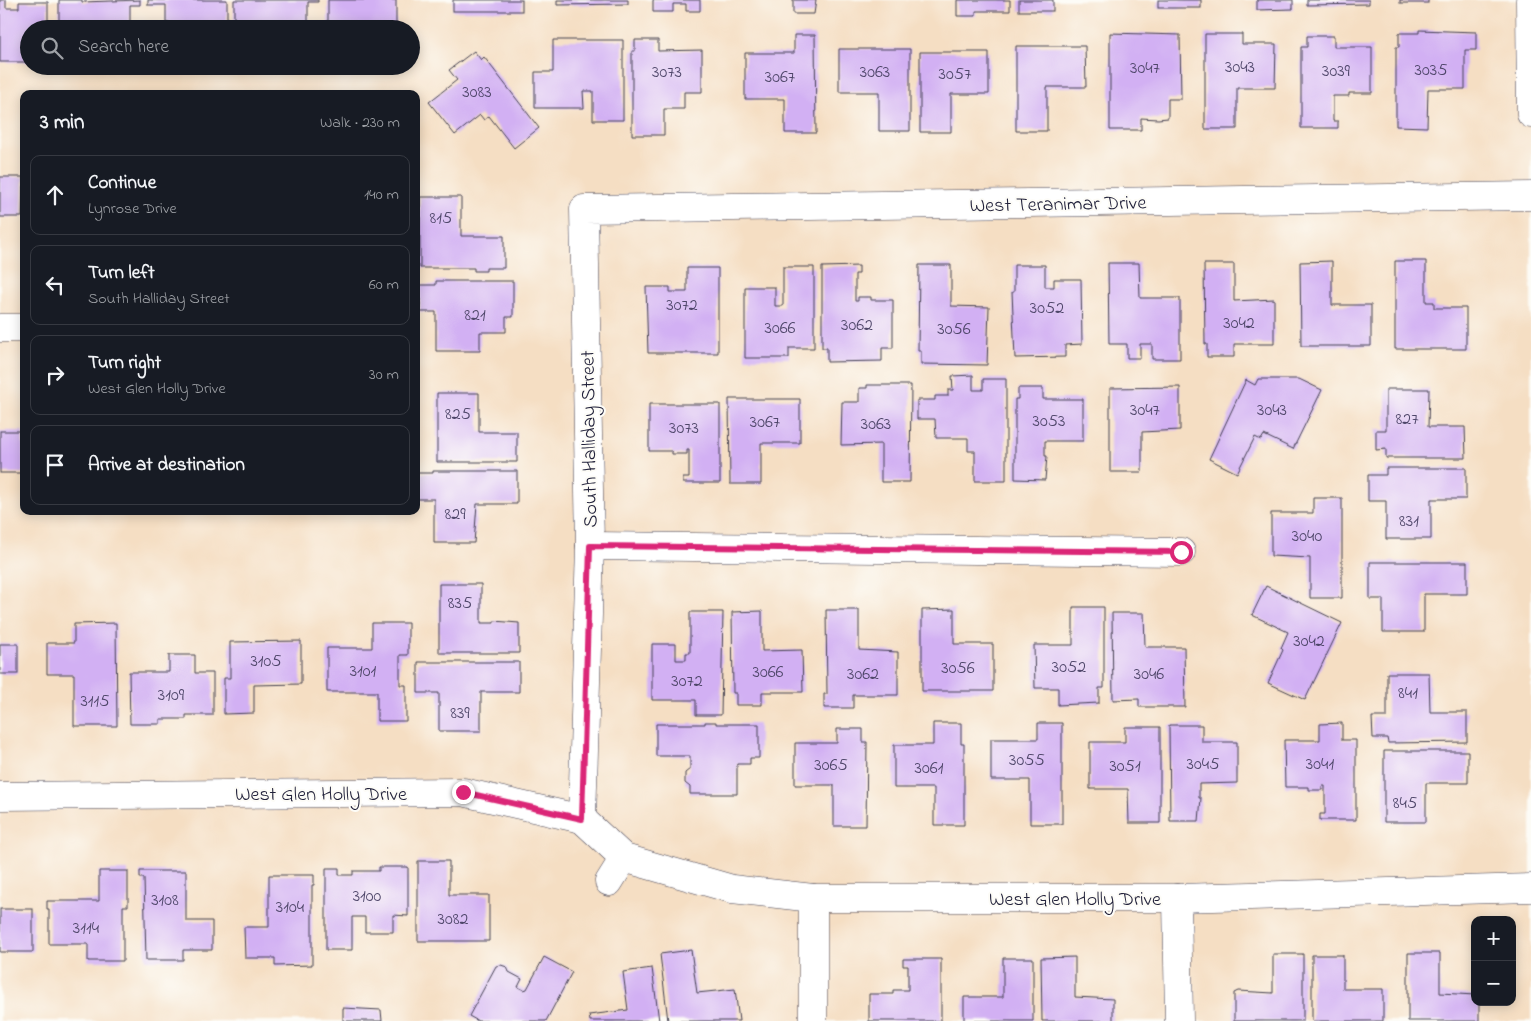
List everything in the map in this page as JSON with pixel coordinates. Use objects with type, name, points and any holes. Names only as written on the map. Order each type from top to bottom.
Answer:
[{"type":"street","points":[[1530,0],[1531,114]]},
{"type":"street","name":"West Teranimar Drive","points":[[584,209],[1531,196]]},
{"type":"street","name":"South Halliday Street","points":[[582,819],[590,546],[584,209]]},
{"type":"street","points":[[0,328],[20,328]]},
{"type":"street","points":[[590,546],[1181,552]]},
{"type":"street","name":"West Glen Holly Drive","points":[[0,796],[463,792],[582,819],[624,858],[732,889],[813,898],[1177,898],[1531,888]]},
{"type":"street","points":[[609,882],[624,858]]},
{"type":"street","points":[[813,898],[813,1021]]},
{"type":"street","points":[[1177,898],[1179,1021]]},
{"type":"building","points":[[0,0],[6,0],[6,8],[19,8],[19,2],[48,2],[48,20],[20,20],[20,62],[0,62]]},
{"type":"building","points":[[59,0],[82,0],[82,2],[140,0],[140,5],[130,5],[130,20],[59,20]]},
{"type":"building","points":[[148,0],[227,0],[227,20],[166,20],[166,5],[148,5]]},
{"type":"building","points":[[234,0],[318,0],[318,2],[308,2],[308,20],[234,20]]},
{"type":"building","points":[[328,0],[396,0],[396,20],[328,20]]},
{"type":"building","points":[[453,0],[522,0],[522,11],[453,11]]},
{"type":"building","points":[[557,0],[628,0],[628,4],[557,5]]},
{"type":"building","points":[[653,0],[700,0],[700,11],[686,11],[686,4],[673,4],[673,12],[653,12]]},
{"type":"building","points":[[793,0],[816,0],[814,14],[793,14]]},
{"type":"building","points":[[957,0],[1010,0],[1010,11],[976,11],[976,16],[957,16]]},
{"type":"building","points":[[1019,0],[1053,0],[1053,11],[1019,11]]},
{"type":"building","points":[[1158,0],[1201,0],[1201,8],[1158,8]]},
{"type":"building","points":[[1257,0],[1293,0],[1293,9],[1257,10]]},
{"type":"building","points":[[1307,0],[1369,0],[1369,4],[1307,5]]},
{"type":"building","points":[[1400,0],[1428,0],[1428,3],[1400,3]]},
{"type":"building","points":[[1419,30],[1476,32],[1476,50],[1465,50],[1465,89],[1428,89],[1427,127],[1396,126],[1396,47],[1399,47],[1399,33],[1419,33]]},
{"type":"building","points":[[1110,33],[1180,35],[1181,99],[1168,99],[1168,118],[1141,118],[1141,130],[1110,130]]},
{"type":"building","points":[[1205,34],[1242,34],[1242,44],[1276,44],[1275,88],[1237,88],[1237,129],[1205,129]]},
{"type":"building","points":[[794,35],[815,35],[816,133],[785,133],[785,99],[745,99],[745,53],[794,53]]},
{"type":"building","points":[[1307,36],[1334,36],[1334,47],[1372,47],[1372,93],[1349,93],[1349,96],[1333,96],[1333,121],[1338,121],[1338,128],[1301,128],[1301,47],[1307,47]]},
{"type":"building","points":[[553,40],[623,40],[623,120],[593,120],[593,91],[583,91],[584,108],[535,108],[535,72],[553,72]]},
{"type":"building","points":[[635,40],[658,40],[658,51],[702,50],[702,92],[684,92],[684,109],[664,109],[664,135],[632,135],[632,51],[635,51]]},
{"type":"building","points":[[1016,46],[1085,46],[1086,87],[1047,87],[1047,131],[1016,131]]},
{"type":"building","points":[[839,49],[910,49],[910,131],[879,131],[879,92],[839,92]]},
{"type":"building","points":[[474,51],[481,60],[484,57],[539,128],[514,148],[489,116],[484,120],[480,115],[455,135],[429,102],[457,80],[449,70]]},
{"type":"building","points":[[920,52],[989,52],[989,94],[951,94],[951,132],[920,132]]},
{"type":"building","points":[[0,177],[20,177],[20,217],[0,217]]},
{"type":"building","points":[[420,197],[461,197],[461,236],[504,236],[504,268],[486,268],[486,271],[474,271],[474,268],[420,268]]},
{"type":"building","points":[[1332,261],[1332,305],[1371,305],[1371,346],[1301,346],[1300,262]]},
{"type":"building","points":[[1395,261],[1426,261],[1426,302],[1434,302],[1434,308],[1466,308],[1466,349],[1395,349]]},
{"type":"building","points":[[1108,263],[1139,263],[1140,298],[1180,298],[1180,359],[1152,359],[1152,344],[1140,344],[1140,358],[1127,358],[1127,344],[1109,344]]},
{"type":"building","points":[[1204,264],[1234,264],[1234,301],[1274,299],[1274,344],[1234,344],[1234,357],[1207,357],[1207,344],[1205,344]]},
{"type":"building","points":[[919,265],[951,265],[951,306],[989,307],[987,365],[921,364],[921,351],[918,351]]},
{"type":"building","points":[[1014,265],[1045,265],[1045,287],[1054,287],[1054,279],[1081,279],[1082,344],[1065,345],[1065,357],[1015,358],[1012,292],[1014,292]]},
{"type":"building","points":[[859,266],[859,274],[855,274],[855,301],[858,301],[858,297],[871,297],[871,300],[893,300],[893,348],[882,348],[882,361],[827,362],[827,348],[822,348],[822,267]]},
{"type":"building","points":[[783,267],[814,267],[814,348],[789,348],[789,358],[745,358],[745,287],[775,287],[775,306],[783,306]]},
{"type":"building","points":[[687,268],[718,268],[718,353],[648,353],[646,287],[670,287],[670,292],[687,292]]},
{"type":"building","points":[[436,281],[513,281],[513,317],[506,317],[506,332],[480,332],[480,351],[436,351],[436,312],[420,312],[420,285],[436,285]]},
{"type":"building","points":[[973,375],[973,390],[983,390],[983,379],[1006,379],[1006,481],[975,481],[975,451],[968,451],[968,438],[936,438],[935,419],[917,419],[917,400],[935,400],[935,396],[948,396],[948,390],[953,390],[952,376]]},
{"type":"building","points":[[1258,379],[1299,379],[1322,390],[1293,449],[1264,435],[1261,440],[1255,437],[1237,473],[1209,459],[1246,380],[1255,385]]},
{"type":"building","points":[[867,385],[911,385],[910,482],[881,482],[881,444],[841,445],[842,402],[859,402],[859,388],[867,388]]},
{"type":"building","points":[[1180,387],[1180,430],[1142,432],[1142,472],[1110,472],[1110,388]]},
{"type":"building","points":[[1018,388],[1043,388],[1043,399],[1083,399],[1083,441],[1045,441],[1045,456],[1047,456],[1045,480],[1015,479],[1015,399],[1018,399]]},
{"type":"building","points":[[1386,389],[1429,389],[1428,427],[1465,427],[1466,458],[1386,458],[1386,449],[1376,450],[1376,430],[1386,430]]},
{"type":"building","points":[[437,393],[479,393],[479,432],[517,432],[517,462],[437,462]]},
{"type":"building","points":[[729,399],[800,399],[800,443],[761,443],[761,484],[730,484]]},
{"type":"building","points":[[649,404],[720,404],[720,483],[683,483],[683,478],[689,478],[689,450],[687,450],[687,454],[672,454],[672,451],[649,451]]},
{"type":"building","points":[[0,431],[20,431],[20,473],[0,473]]},
{"type":"building","points":[[1386,468],[1466,468],[1466,499],[1431,499],[1431,539],[1386,539],[1386,501],[1368,501],[1368,475],[1386,475]]},
{"type":"building","points":[[433,471],[517,471],[517,504],[477,504],[474,543],[434,543],[434,499],[420,499],[420,473],[433,473]]},
{"type":"building","points":[[1313,498],[1342,498],[1342,598],[1310,598],[1310,558],[1271,556],[1271,513],[1313,513]]},
{"type":"building","points":[[1370,562],[1467,562],[1467,594],[1424,594],[1424,632],[1383,632],[1383,599],[1370,599]]},
{"type":"building","points":[[439,584],[481,584],[481,623],[494,623],[494,621],[519,623],[519,653],[439,653]]},
{"type":"building","points":[[1266,586],[1342,623],[1305,700],[1268,683],[1283,650],[1281,648],[1288,632],[1252,615]]},
{"type":"building","points":[[1073,607],[1104,607],[1104,688],[1099,688],[1099,703],[1058,705],[1058,688],[1035,688],[1034,645],[1073,645]]},
{"type":"building","points":[[954,609],[954,644],[993,644],[993,691],[922,691],[922,610]]},
{"type":"building","points":[[826,610],[859,610],[859,650],[898,652],[898,695],[853,695],[853,708],[824,708],[824,694],[827,694]]},
{"type":"building","points":[[762,611],[762,651],[802,650],[803,692],[762,692],[762,705],[736,705],[736,693],[733,693],[732,612]]},
{"type":"building","points":[[690,612],[723,612],[721,715],[696,715],[696,700],[652,700],[652,644],[676,644],[676,660],[686,660],[686,653],[690,653]]},
{"type":"building","points":[[1112,613],[1144,613],[1145,647],[1184,647],[1185,707],[1139,707],[1139,699],[1113,700]]},
{"type":"building","points":[[116,623],[117,726],[74,726],[74,674],[47,674],[47,643],[74,643],[74,624]]},
{"type":"building","points":[[372,623],[408,623],[408,655],[400,655],[400,685],[406,685],[406,721],[377,721],[377,692],[327,692],[327,648],[372,648]]},
{"type":"building","points":[[301,641],[301,684],[254,685],[254,713],[224,714],[224,678],[230,678],[230,642]]},
{"type":"building","points":[[0,644],[18,644],[18,674],[0,674]]},
{"type":"building","points":[[169,655],[195,655],[195,673],[213,673],[213,715],[186,715],[186,719],[160,719],[160,724],[130,724],[129,672],[169,672]]},
{"type":"building","points":[[418,662],[519,662],[519,692],[481,692],[481,731],[439,731],[439,693],[418,693]]},
{"type":"building","points":[[1387,673],[1429,673],[1430,712],[1467,712],[1467,742],[1388,743],[1387,738],[1373,738],[1372,717],[1387,717]]},
{"type":"building","points":[[705,722],[716,722],[716,724],[759,724],[759,758],[750,758],[750,764],[737,764],[737,794],[690,794],[690,787],[685,783],[685,773],[690,769],[690,756],[656,756],[656,724],[705,724]]},
{"type":"building","points":[[933,723],[961,723],[961,744],[964,744],[964,825],[934,825],[934,788],[894,788],[894,745],[933,745]]},
{"type":"building","points":[[1038,723],[1062,723],[1062,824],[1030,824],[1030,780],[991,780],[991,739],[1038,739]]},
{"type":"building","points":[[1342,723],[1342,740],[1356,740],[1356,820],[1320,820],[1320,814],[1325,814],[1325,786],[1322,786],[1322,790],[1309,790],[1309,787],[1285,787],[1284,740],[1320,740],[1320,724]]},
{"type":"building","points":[[1169,725],[1202,725],[1202,742],[1237,742],[1237,783],[1199,784],[1199,798],[1201,798],[1199,821],[1170,821]]},
{"type":"building","points":[[1125,727],[1160,727],[1160,823],[1129,823],[1128,789],[1090,789],[1090,742],[1125,742]]},
{"type":"building","points":[[837,729],[863,729],[863,742],[867,742],[866,826],[834,826],[834,785],[795,785],[795,743],[837,743]]},
{"type":"building","points":[[1384,751],[1468,751],[1468,783],[1426,783],[1426,822],[1384,822]]},
{"type":"building","points":[[418,861],[449,861],[449,895],[489,895],[489,941],[418,941]]},
{"type":"building","points":[[379,867],[408,867],[408,916],[393,915],[393,932],[365,932],[365,917],[352,917],[352,950],[326,950],[326,868],[339,868],[339,875],[353,875],[353,871],[379,871]]},
{"type":"building","points":[[99,871],[128,871],[128,906],[123,906],[123,961],[88,961],[88,944],[49,944],[49,909],[47,909],[47,901],[99,901]]},
{"type":"building","points":[[140,871],[186,871],[186,921],[212,921],[212,950],[183,950],[183,960],[146,960],[144,878],[140,878]]},
{"type":"building","points":[[269,875],[314,875],[314,885],[312,885],[312,965],[275,966],[275,958],[245,958],[244,927],[269,927]]},
{"type":"building","points":[[0,909],[33,909],[33,952],[0,952]]},
{"type":"building","points":[[691,950],[697,993],[735,989],[739,1021],[668,1021],[660,954]]},
{"type":"building","points":[[1408,953],[1440,953],[1440,993],[1471,995],[1471,1006],[1479,1006],[1479,1021],[1408,1021]]},
{"type":"building","points":[[1273,954],[1303,954],[1303,1021],[1234,1021],[1234,993],[1238,991],[1273,993]]},
{"type":"building","points":[[1312,955],[1343,955],[1343,989],[1383,989],[1383,1021],[1312,1021]]},
{"type":"building","points":[[544,957],[572,972],[546,1021],[478,1021],[469,1016],[496,966],[507,967],[509,972],[522,979],[518,987],[524,990],[527,989]]},
{"type":"building","points":[[1075,957],[1075,997],[1113,999],[1113,1021],[1042,1021],[1041,958]]},
{"type":"building","points":[[1003,958],[1033,958],[1033,1021],[964,1021],[964,997],[1003,997]]},
{"type":"building","points":[[903,959],[941,959],[941,1021],[869,1021],[869,994],[893,994],[893,990],[908,990],[908,966],[903,966]]},
{"type":"building","points":[[652,968],[659,1021],[590,1021],[589,1015],[628,1010],[623,972]]},
{"type":"building","points":[[343,1008],[381,1010],[382,1021],[343,1021]]},
{"type":"route","points":[[463,792],[582,819],[590,546],[1181,552]]}]
